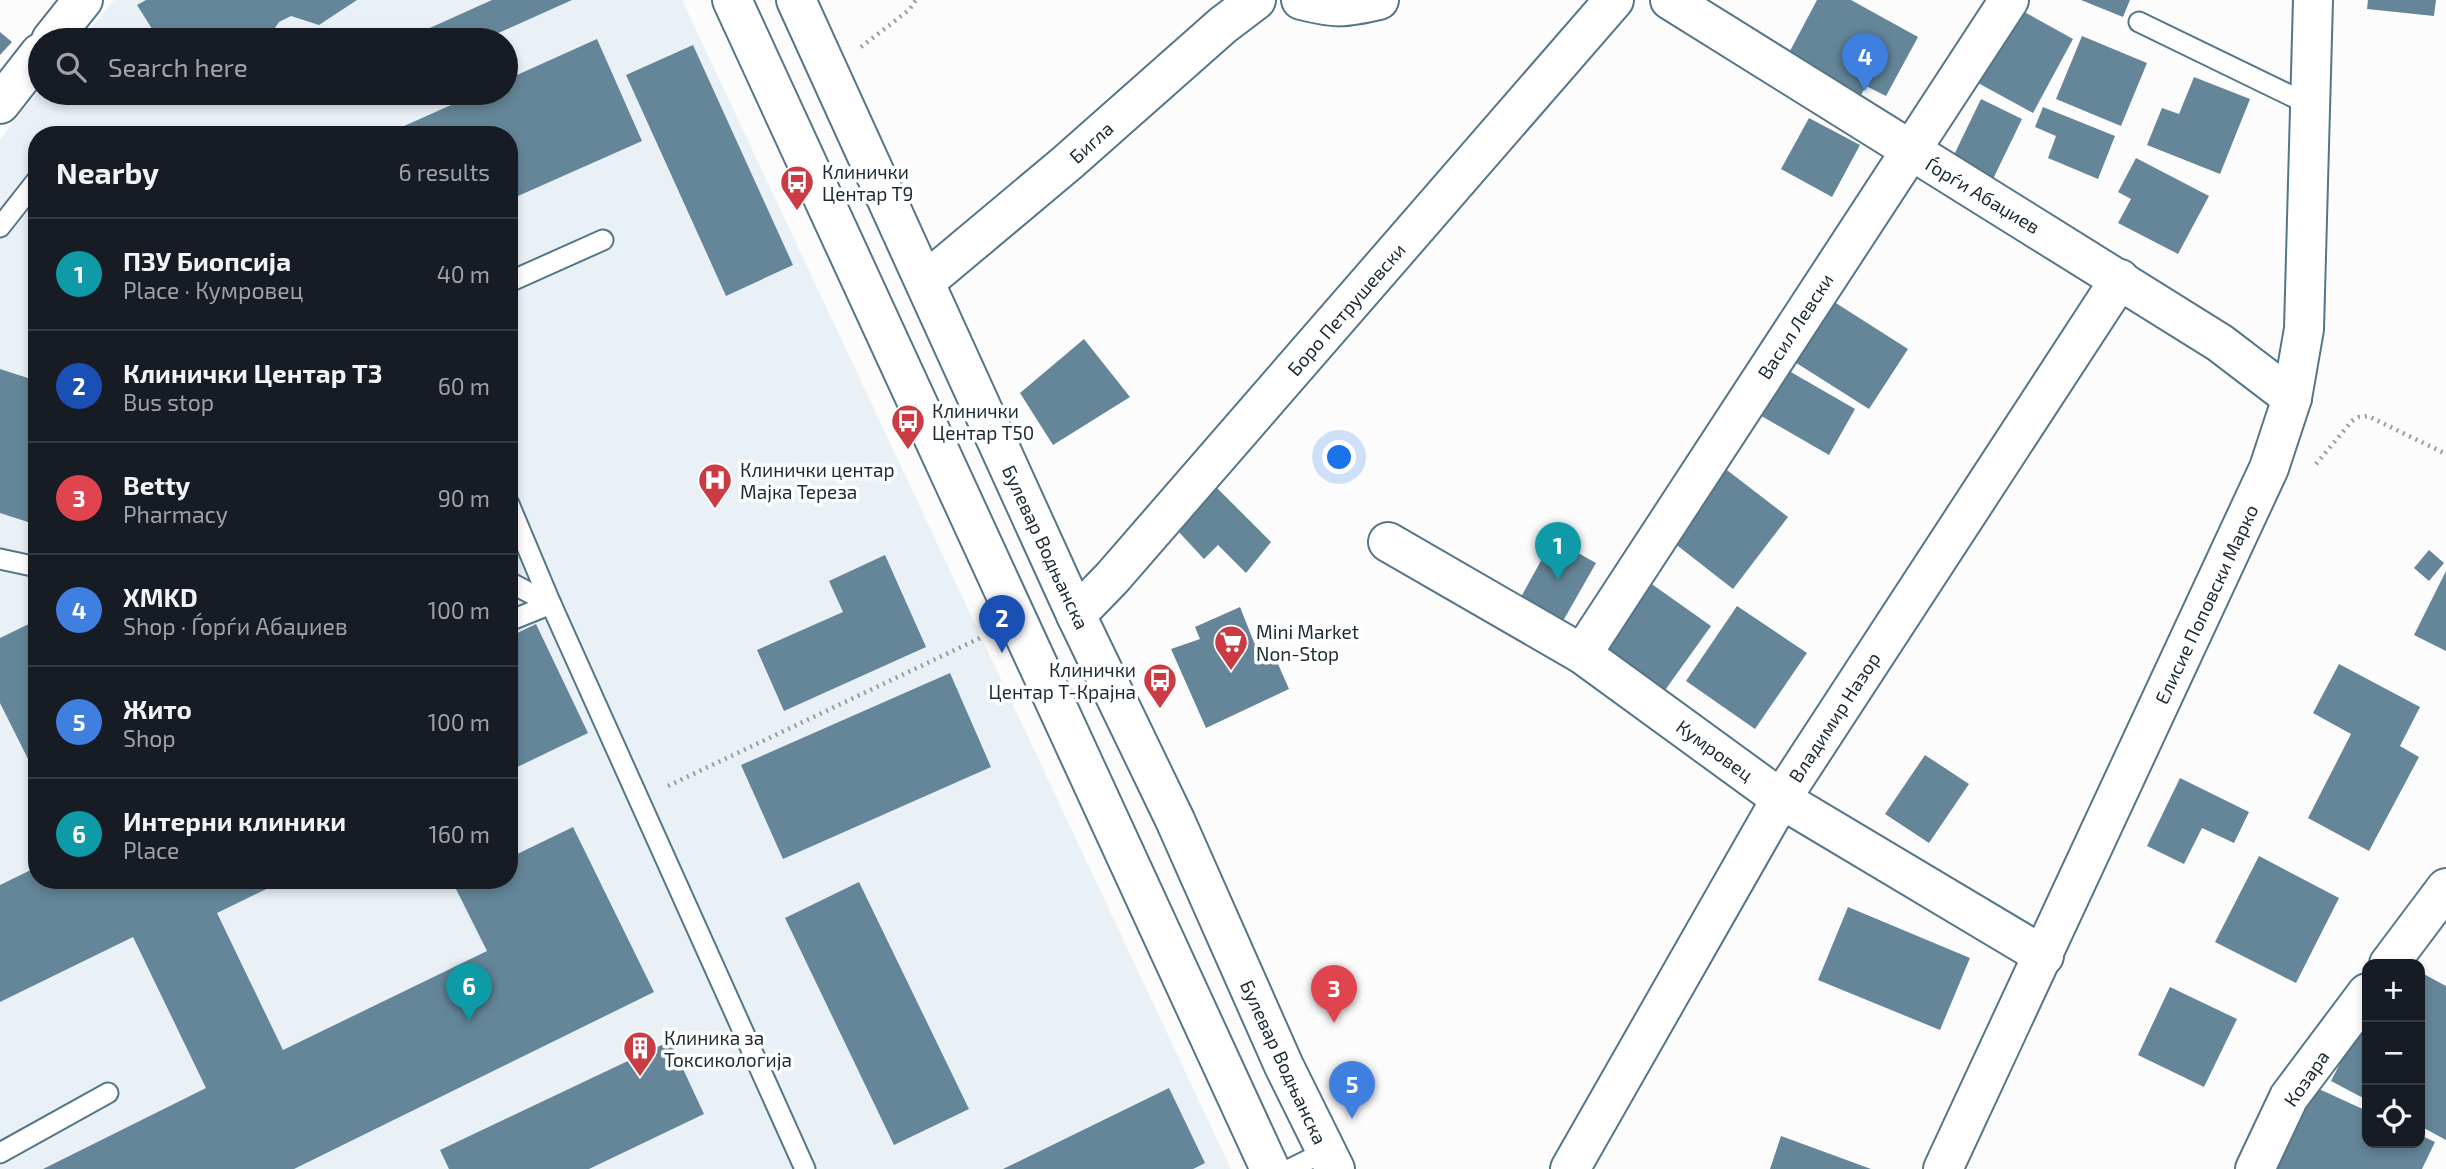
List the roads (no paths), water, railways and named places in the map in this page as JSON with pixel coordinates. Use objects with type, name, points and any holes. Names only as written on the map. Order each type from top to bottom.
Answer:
[{"type":"street","points":[[61,28],[83,0]]},
{"type":"street","points":[[732,0],[1270,1169]]},
{"type":"street","name":"Булевар Водњанска","points":[[796,0],[1076,615],[1175,820],[1279,1054],[1330,1160]]},
{"type":"street","name":"Бигла","points":[[925,282],[1067,163],[1223,25],[1256,0]]},
{"type":"street","points":[[1301,0],[1325,7],[1342,8],[1379,0]]},
{"type":"street","name":"Боро Петрушевски","points":[[1076,615],[1112,578],[1614,0]]},
{"type":"street","name":"Ѓорѓи Абаџиев","points":[[1670,0],[2120,279],[2220,343],[2292,398]]},
{"type":"street","name":"Васил Левски","points":[[1583,653],[2009,0]]},
{"type":"street","name":"Елисие Поповски Марко","points":[[1943,1169],[2269,468],[2292,398],[2304,329],[2313,0]]},
{"type":"street","points":[[0,104],[28,69]]},
{"type":"street","name":"Владимир Назор","points":[[1570,1169],[1781,799],[2120,279]]},
{"type":"street","name":"Кумровец","points":[[1388,542],[1583,653],[1781,799],[2044,956]]},
{"type":"street","points":[[2393,959],[2446,888]]},
{"type":"street","name":"Козара","points":[[2255,1169],[2289,1097],[2362,1000]]},
{"type":"lane","points":[[2138,22],[2310,105]]},
{"type":"lane","points":[[0,227],[28,191]]},
{"type":"lane","points":[[518,278],[603,240]]},
{"type":"lane","points":[[518,525],[805,1169]]},
{"type":"lane","points":[[0,559],[28,565]]},
{"type":"lane","points":[[518,587],[551,604]]},
{"type":"lane","points":[[518,617],[551,604]]},
{"type":"lane","points":[[0,1153],[108,1094]]},
{"type":"lane","points":[[1290,1169],[1330,1160]]},
{"type":"place","name":"XMKD","points":[[1865,91]]},
{"type":"place","name":"Клинички Центар Т9","points":[[797,212]]},
{"type":"place","name":"Клинички Центар Т50","points":[[908,451]]},
{"type":"place","name":"Клинички центар Мајка Тереза","points":[[715,510]]},
{"type":"place","name":"ПЗУ Биопсија","points":[[1558,580]]},
{"type":"place","name":"Клинички Центар Т3","points":[[1002,653]]},
{"type":"place","name":"Mini Market Non-Stop","points":[[1231,672]]},
{"type":"place","name":"Клинички Центар Т-Крајна","points":[[1160,710]]},
{"type":"place","name":"Интерни клиники","points":[[469,1021]]},
{"type":"place","name":"Betty","points":[[1334,1023]]},
{"type":"place","name":"Клиника за Токсикологија","points":[[640,1078]]},
{"type":"place","name":"Жито","points":[[1352,1119]]}]
